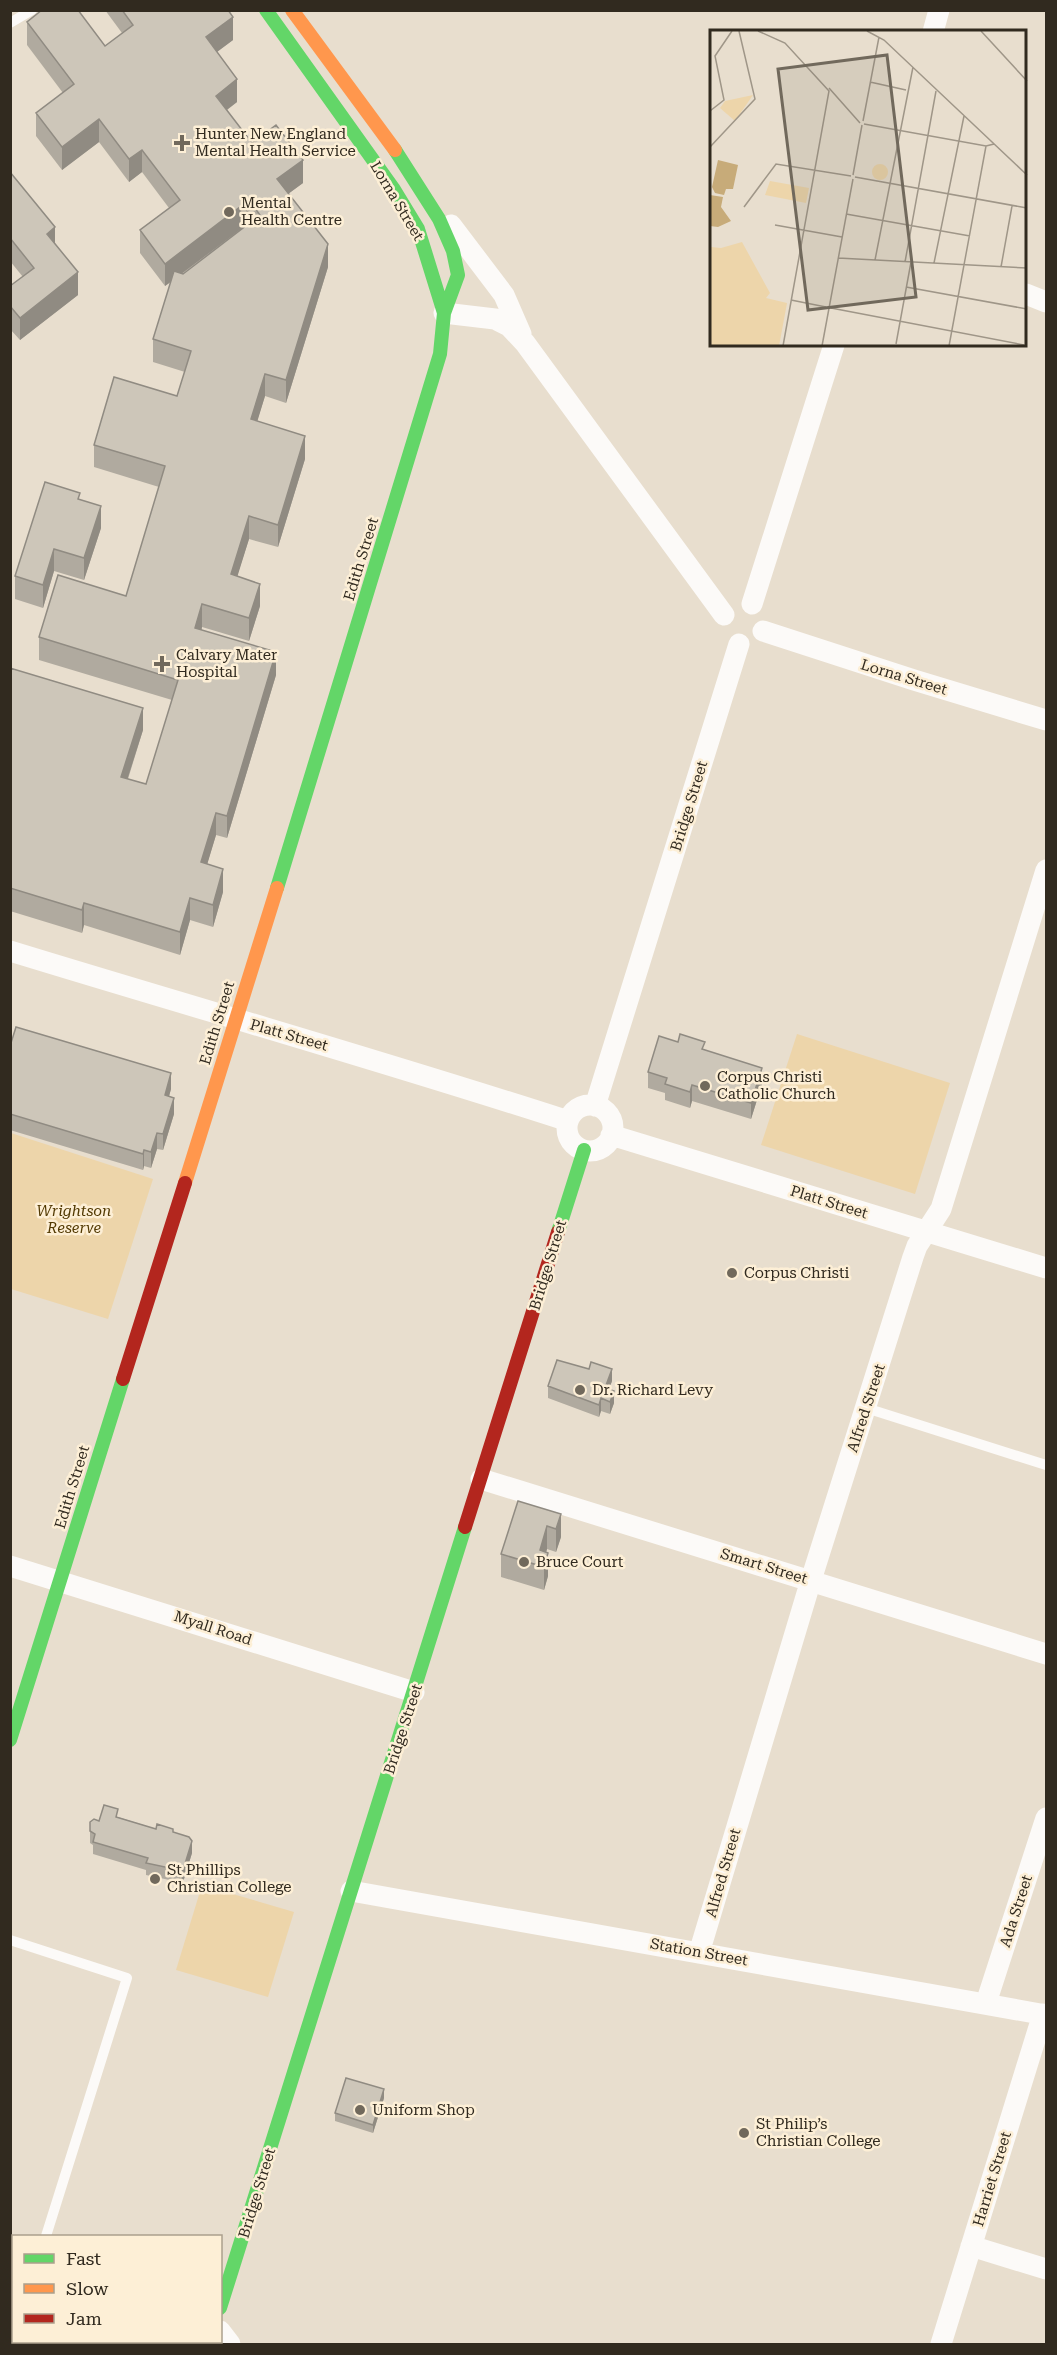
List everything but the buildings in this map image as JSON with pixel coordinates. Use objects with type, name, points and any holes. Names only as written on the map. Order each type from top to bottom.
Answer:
[{"type":"main road","name":"Lorna Street","points":[[266,10],[393,188],[418,229],[444,313]]},
{"type":"main road","name":"Lorna Street","points":[[292,10],[411,172],[440,220],[458,275],[444,313]]},
{"type":"main road","name":"Edith Street","points":[[10,1740],[344,674],[440,354],[444,313]]},
{"type":"main road","name":"Bridge Street","points":[[222,2302],[584,1150]]},
{"type":"street","points":[[934,30],[939,10]]},
{"type":"street","name":"Lorna Street","points":[[411,172],[504,295],[525,343]]},
{"type":"street","points":[[1027,294],[1047,302]]},
{"type":"street","name":"Lorna Street","points":[[444,313],[495,319],[509,326],[525,343],[724,615]]},
{"type":"street","points":[[752,604],[834,346]]},
{"type":"street","points":[[747,602],[757,606],[764,615],[763,631],[751,643],[739,644],[725,633],[724,615],[736,603],[747,602]]},
{"type":"street","name":"Lorna Street","points":[[763,631],[1047,720]]},
{"type":"street","name":"Bridge Street","points":[[596,1106],[739,644]]},
{"type":"street","name":"Alfred Street","points":[[699,1953],[811,1580],[913,1257],[917,1246],[941,1209],[1047,870]]},
{"type":"street","name":"Platt Street","points":[[10,951],[235,1020],[357,1054],[568,1121]]},
{"type":"street","points":[[587,1105],[596,1106],[610,1117],[611,1135],[603,1146],[591,1151],[584,1150],[571,1141],[567,1132],[568,1121],[579,1108],[587,1105]]},
{"type":"street","name":"Platt Street","points":[[611,1135],[1047,1268]]},
{"type":"street","name":"Smart Street","points":[[481,1479],[1047,1654]]},
{"type":"street","name":"Myall Road","points":[[10,1566],[61,1580],[414,1692]]},
{"type":"street","name":"Ada Street","points":[[986,2003],[1047,1818]]},
{"type":"street","name":"Station Street","points":[[351,1891],[1045,2014]]},
{"type":"street","name":"Harriet Street","points":[[941,2344],[1045,2014]]},
{"type":"street","points":[[971,2246],[1047,2269]]},
{"type":"lane","points":[[10,23],[32,10]]},
{"type":"lane","points":[[866,1408],[1047,1465]]},
{"type":"lane","points":[[10,1940],[127,1978],[46,2235]]},
{"type":"green space","points":[[797,1034],[950,1083],[915,1194],[761,1145]]},
{"type":"green space","name":"Wrightson Reserve","points":[[11,1133],[153,1179],[108,1319],[11,1289]]},
{"type":"green space","points":[[202,1885],[294,1912],[268,1997],[176,1970]]},
{"type":"traffic: fast","points":[[266,10],[393,188],[418,229],[444,313]]},
{"type":"traffic: fast","points":[[277,888],[440,354],[444,313],[458,275],[453,251],[439,219],[395,150]]},
{"type":"traffic: fast","points":[[558,1232],[584,1150]]},
{"type":"traffic: fast","points":[[10,1740],[123,1379]]},
{"type":"traffic: fast","points":[[222,2302],[465,1527]]},
{"type":"traffic: slow","points":[[292,10],[395,150]]},
{"type":"traffic: slow","points":[[185,1183],[277,888]]},
{"type":"traffic: jam","points":[[123,1379],[185,1183]]},
{"type":"traffic: jam","points":[[465,1527],[558,1232]]},
{"type":"place","name":"Hunter New England Mental Health Service","points":[[182,143]]},
{"type":"place","name":"Mental Health Centre","points":[[229,212]]},
{"type":"place","name":"Calvary Mater Hospital","points":[[162,664]]},
{"type":"place","name":"Corpus Christi Catholic Church","points":[[705,1086]]},
{"type":"place","name":"Corpus Christi","points":[[732,1273]]},
{"type":"place","name":"Dr. Richard Levy","points":[[580,1390]]},
{"type":"place","name":"Bruce Court","points":[[524,1562]]},
{"type":"place","name":"St Phillips Christian College","points":[[155,1879]]},
{"type":"place","name":"Uniform Shop","points":[[360,2110]]},
{"type":"place","name":"St Philip’s Christian College","points":[[744,2133]]}]
